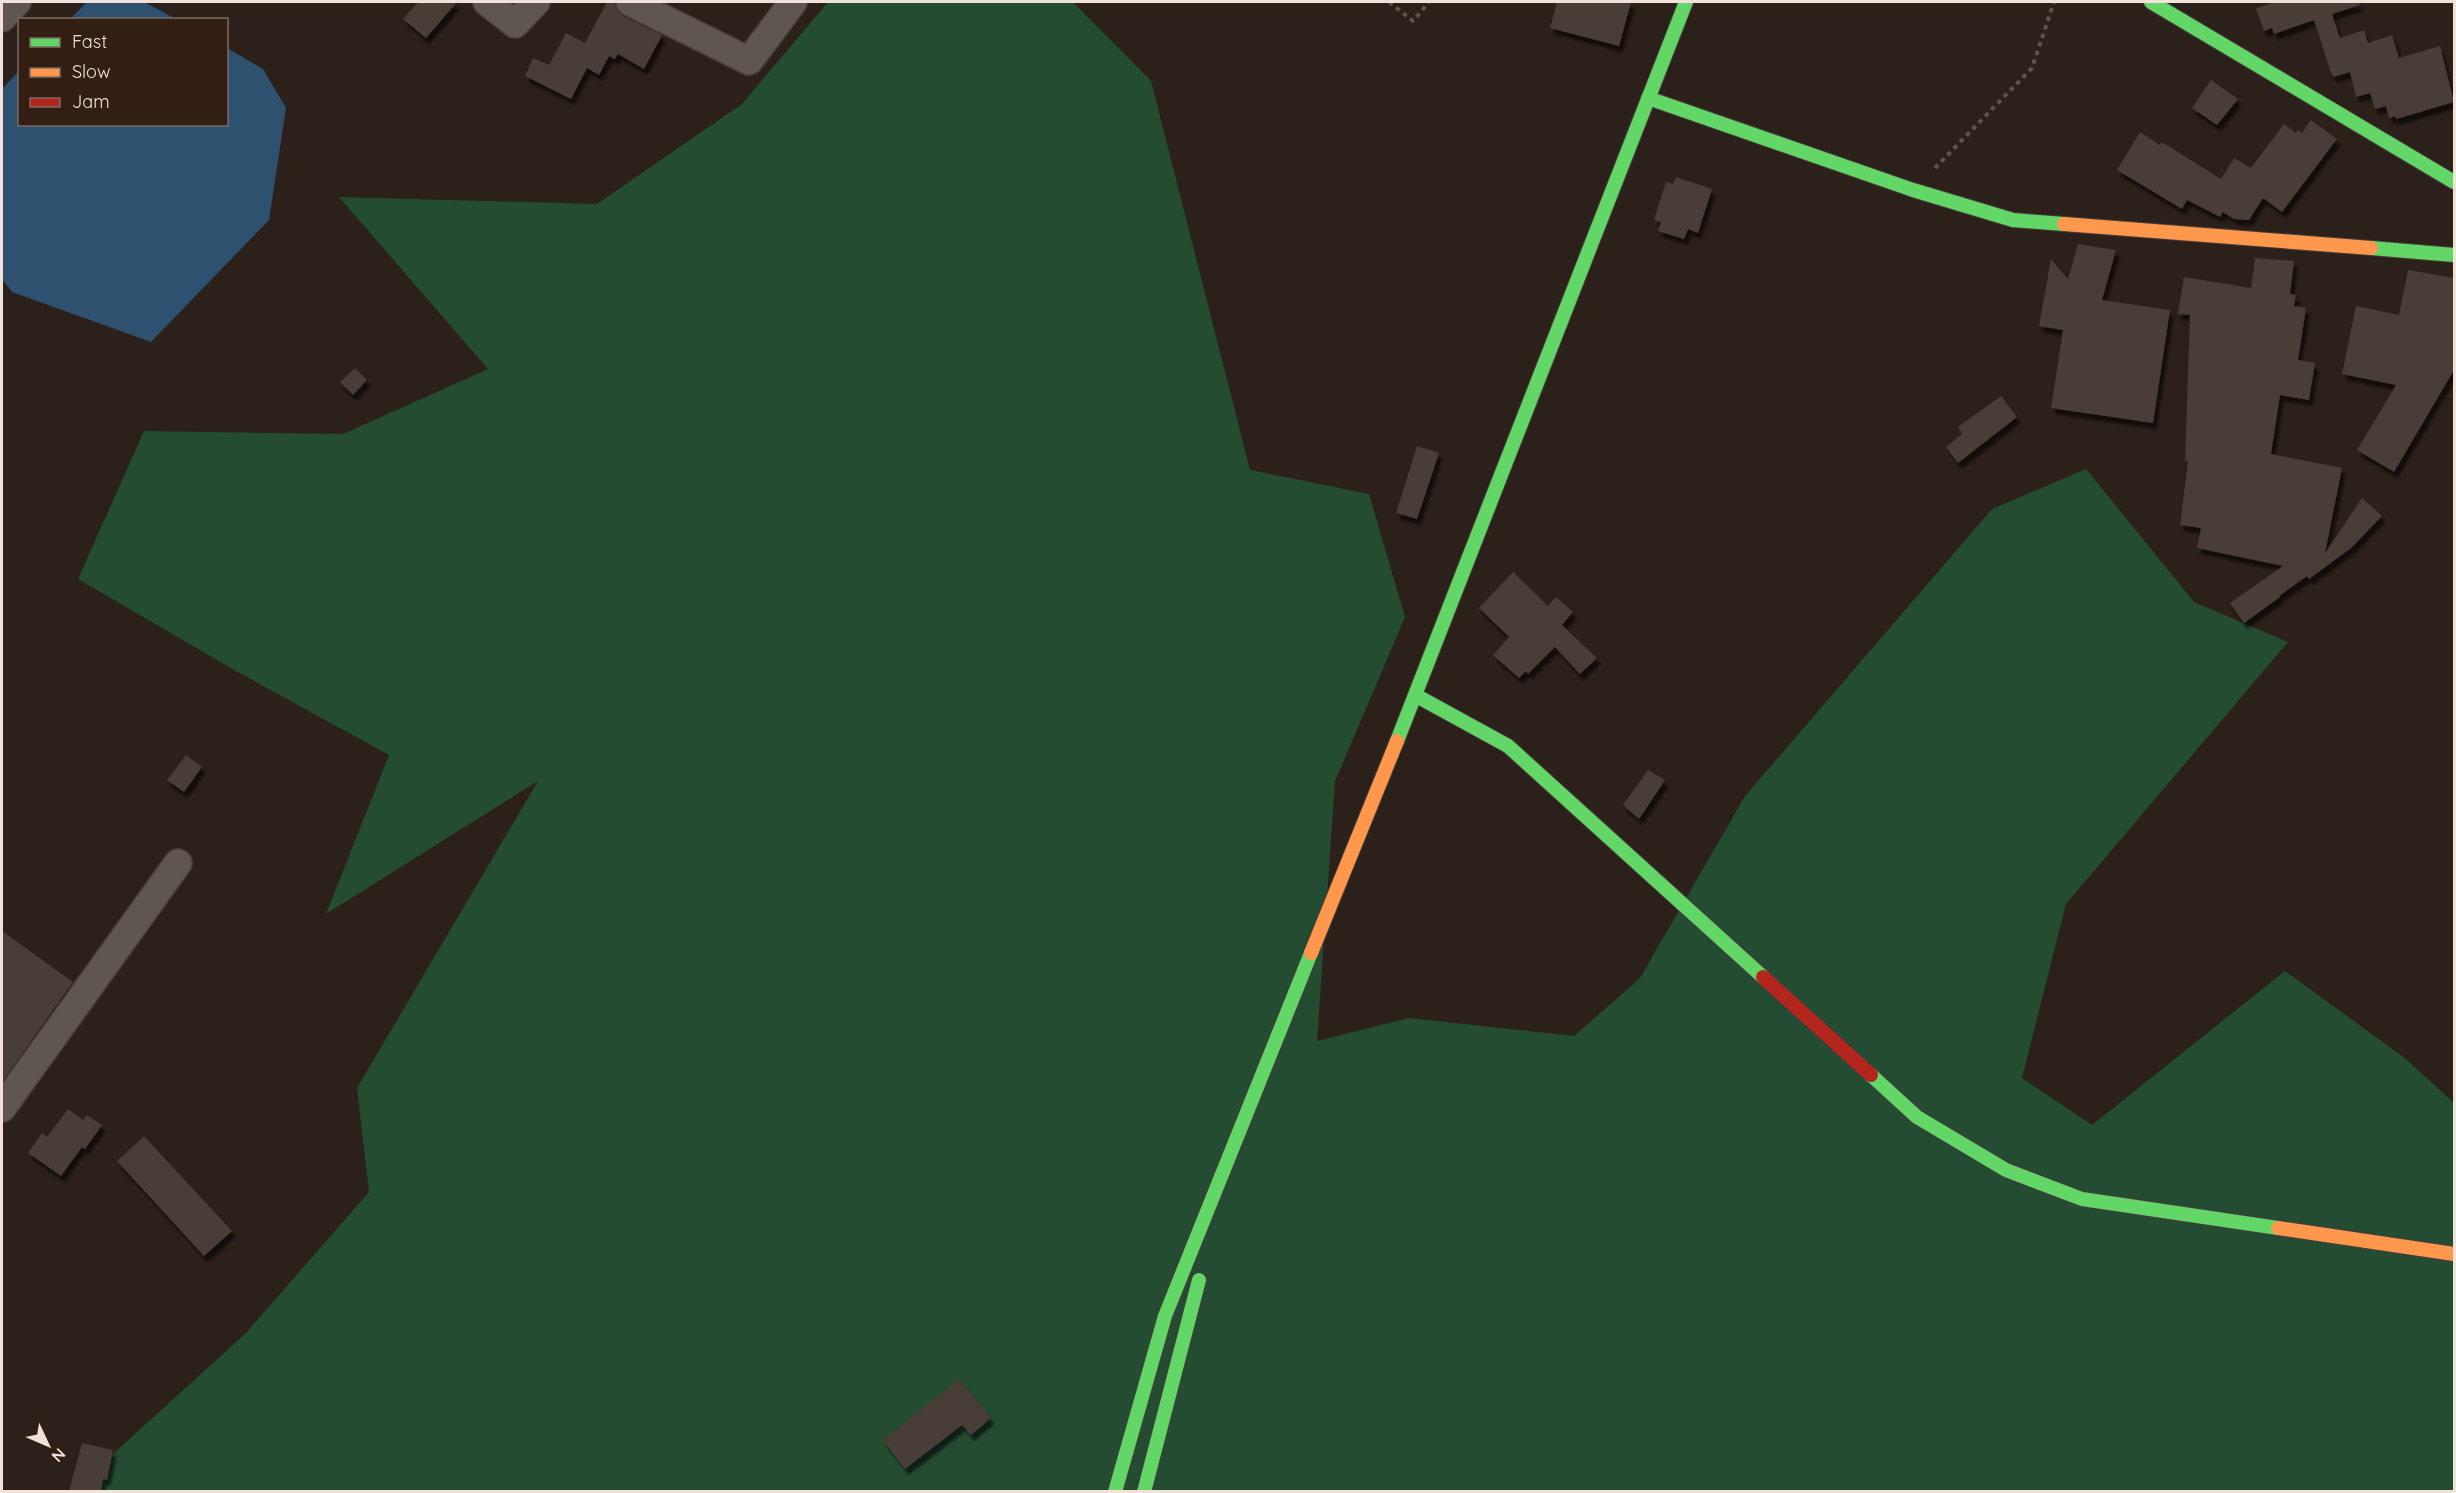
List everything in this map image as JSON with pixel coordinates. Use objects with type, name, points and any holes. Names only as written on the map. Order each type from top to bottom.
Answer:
[{"type":"street","points":[[2,18],[17,2]]},
{"type":"street","points":[[487,2],[515,24],[536,2]]},
{"type":"street","points":[[630,2],[749,61],[793,2]]},
{"type":"street","points":[[1115,1491],[1165,1316],[1415,695],[1686,2]]},
{"type":"street","points":[[2151,2],[2454,182]]},
{"type":"street","points":[[1648,98],[1913,190],[2013,220],[2454,255]]},
{"type":"street","points":[[1415,695],[1508,746],[1917,1117],[2006,1170],[2082,1199],[2454,1254]]},
{"type":"street","points":[[2,1108],[178,862]]},
{"type":"street","points":[[1144,1491],[1235,1142]]},
{"type":"path","points":[[1389,2],[1413,21],[1429,2]]},
{"type":"path","points":[[1913,190],[2032,68],[2054,2]]},
{"type":"green space","points":[[828,2],[1073,2],[1151,81],[1250,470],[1369,494],[1405,617],[1335,781],[1317,1041],[1409,1018],[1574,1036],[1640,978],[1745,796],[1992,509],[2086,469],[2194,602],[2288,642],[2066,904],[2022,1078],[2092,1125],[2285,971],[2406,1059],[2454,1103],[2454,1491],[71,1492],[246,1333],[369,1192],[357,1088],[538,781],[326,914],[389,755],[236,671],[78,579],[144,431],[343,434],[488,369],[339,197],[597,204],[742,104]]},
{"type":"water","points":[[87,2],[144,2],[174,18],[71,18]]},
{"type":"water","points":[[228,49],[263,69],[286,108],[269,220],[151,342],[12,292],[2,279],[2,89],[18,72],[18,126],[228,126]]},
{"type":"building","points":[[418,2],[457,2],[426,38],[403,19]]},
{"type":"building","points":[[607,2],[614,3],[623,16],[662,35],[644,69],[618,54],[615,59],[609,56],[599,75],[587,68],[571,99],[525,76],[533,58],[549,65],[566,33],[585,43]]},
{"type":"building","points":[[1557,2],[1631,2],[1619,46],[1550,28]]},
{"type":"building","points":[[2275,2],[2359,2],[2360,5],[2332,14],[2340,38],[2364,30],[2368,43],[2392,35],[2399,58],[2440,46],[2454,102],[2396,119],[2395,116],[2389,118],[2386,106],[2375,109],[2370,93],[2356,97],[2350,72],[2334,77],[2314,20],[2274,34],[2272,28],[2264,31],[2256,8]]},
{"type":"building","points":[[2211,80],[2238,99],[2217,125],[2192,108]]},
{"type":"building","points":[[2311,120],[2337,139],[2282,212],[2263,198],[2249,220],[2234,219],[2223,212],[2220,217],[2187,200],[2182,209],[2117,170],[2140,132],[2160,145],[2162,142],[2221,179],[2234,158],[2251,168],[2284,124],[2296,133],[2298,130],[2302,133]]},
{"type":"building","points":[[1676,177],[1712,189],[1698,233],[1688,229],[1684,239],[1658,231],[1661,222],[1654,220],[1666,182],[1673,184]]},
{"type":"building","points":[[2078,244],[2116,250],[2102,300],[2170,310],[2153,423],[2051,408],[2063,330],[2039,326],[2051,259],[2068,279]]},
{"type":"building","points":[[2255,258],[2294,261],[2290,294],[2296,295],[2294,306],[2306,308],[2298,360],[2315,363],[2309,400],[2280,395],[2271,454],[2342,468],[2325,553],[2362,498],[2382,516],[2351,548],[2309,579],[2307,576],[2244,623],[2230,603],[2283,566],[2197,548],[2201,528],[2180,525],[2188,461],[2185,461],[2190,315],[2178,314],[2184,277],[2251,288]]},
{"type":"building","points":[[2408,270],[2454,278],[2454,370],[2394,472],[2357,450],[2396,385],[2342,374],[2356,306],[2399,315]]},
{"type":"building","points":[[355,368],[367,380],[353,395],[340,382]]},
{"type":"building","points":[[2001,396],[2017,417],[1958,463],[1946,447],[1962,434],[1958,427]]},
{"type":"building","points":[[1417,446],[1439,453],[1417,519],[1396,513]]},
{"type":"building","points":[[1513,572],[1548,606],[1556,597],[1573,612],[1562,625],[1597,658],[1580,674],[1555,647],[1528,674],[1526,671],[1519,678],[1493,655],[1509,637],[1479,608]]},
{"type":"building","points":[[186,755],[202,767],[184,792],[167,780]]},
{"type":"building","points":[[1648,770],[1665,780],[1639,819],[1623,805]]},
{"type":"building","points":[[2,931],[73,982],[2,1082]]},
{"type":"building","points":[[68,1109],[83,1120],[87,1115],[102,1125],[85,1149],[82,1147],[61,1176],[28,1153],[42,1133],[47,1137]]},
{"type":"building","points":[[144,1136],[232,1231],[204,1256],[117,1161]]},
{"type":"building","points":[[959,1379],[991,1418],[971,1435],[962,1425],[905,1469],[883,1440]]},
{"type":"building","points":[[82,1443],[113,1450],[107,1480],[103,1479],[101,1491],[69,1491]]},
{"type":"traffic: fast","points":[[1397,741],[1686,2]]},
{"type":"traffic: fast","points":[[2151,2],[2454,182]]},
{"type":"traffic: fast","points":[[1648,98],[1913,190],[2013,220],[2064,224]]},
{"type":"traffic: fast","points":[[2371,248],[2454,255]]},
{"type":"traffic: fast","points":[[1415,695],[1508,746],[1763,977]]},
{"type":"traffic: fast","points":[[1115,1492],[1165,1316],[1311,953]]},
{"type":"traffic: fast","points":[[1871,1075],[1917,1117],[2006,1170],[2082,1199],[2278,1228]]},
{"type":"traffic: fast","points":[[1144,1492],[1199,1280]]},
{"type":"traffic: slow","points":[[2064,224],[2371,248]]},
{"type":"traffic: slow","points":[[1311,953],[1397,741]]},
{"type":"traffic: slow","points":[[2278,1228],[2454,1254]]},
{"type":"traffic: jam","points":[[1763,977],[1871,1075]]}]
